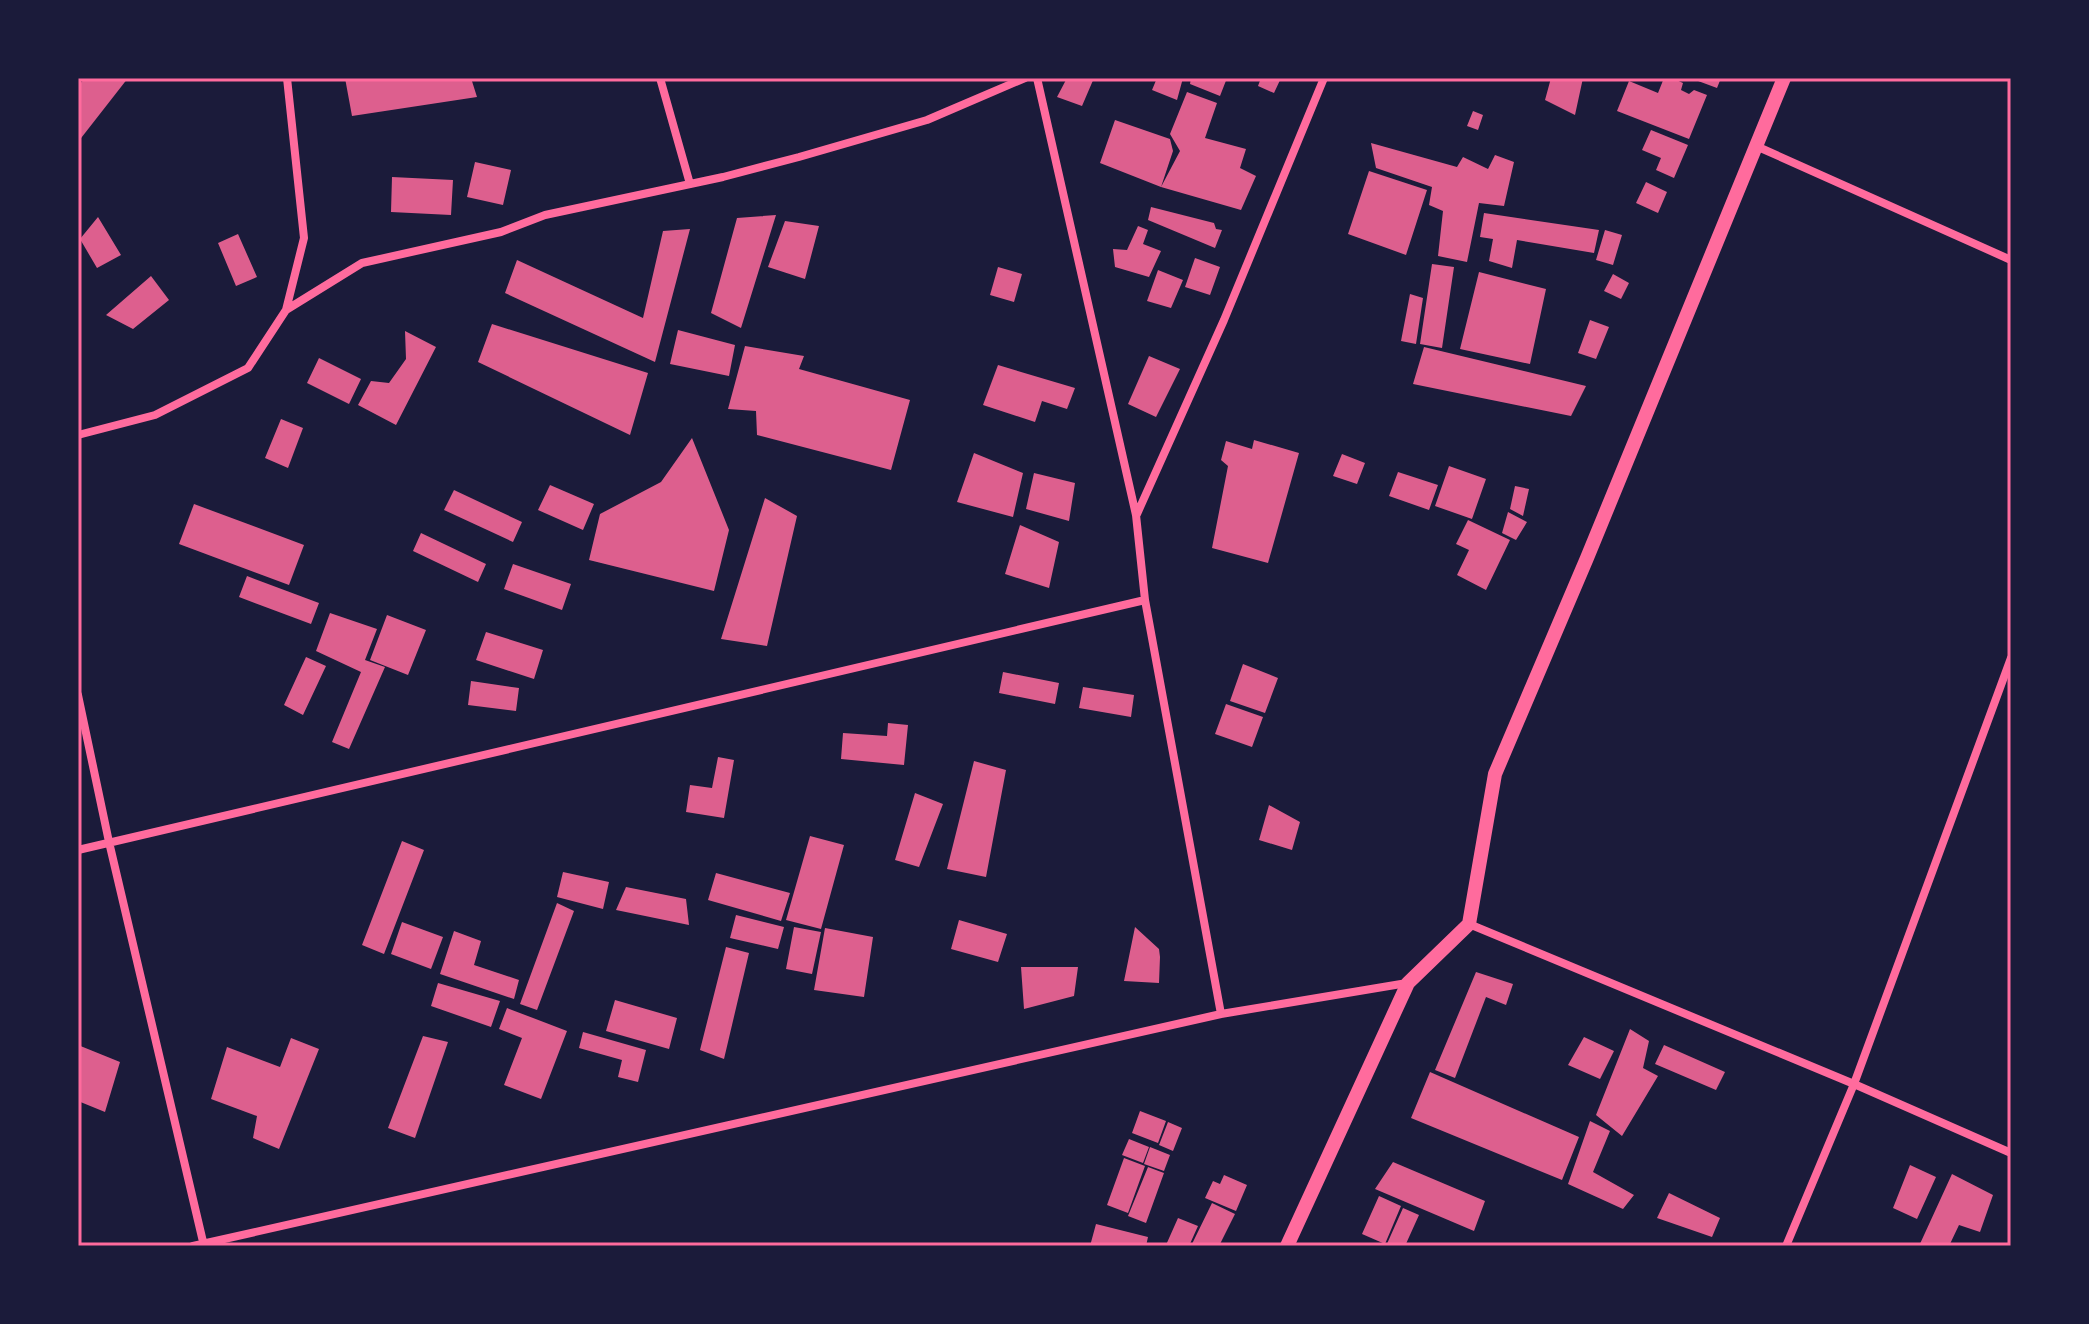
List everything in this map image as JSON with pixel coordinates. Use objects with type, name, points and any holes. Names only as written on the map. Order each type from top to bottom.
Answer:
[{"type":"street","points":[[78,435],[155,415],[248,368],[286,310],[304,238],[287,78]]},
{"type":"street","points":[[660,78],[690,184]]},
{"type":"street","points":[[286,310],[362,263],[501,232],[545,215],[799,157],[927,120],[1025,78]]},
{"type":"street","points":[[1037,78],[1136,515],[1145,600],[1221,1014]]},
{"type":"street","points":[[1136,515],[1224,320],[1324,78]]},
{"type":"street","points":[[1287,1246],[1408,983],[1469,924],[1495,774],[1557,631],[1784,78]]},
{"type":"street","points":[[1756,146],[2011,260]]},
{"type":"street","points":[[78,850],[1145,600]]},
{"type":"street","points":[[1786,1246],[1854,1084],[2011,658]]},
{"type":"street","points":[[2001,683],[2011,687]]},
{"type":"street","points":[[78,695],[109,842],[204,1245]]},
{"type":"street","points":[[1469,924],[1854,1084],[2011,1153]]},
{"type":"street","points":[[193,1246],[1221,1014],[1408,983]]},
{"type":"building","points":[[85,78],[128,78],[78,142],[78,86]]},
{"type":"building","points":[[345,78],[471,78],[477,97],[352,116]]},
{"type":"building","points":[[1067,78],[1094,78],[1082,106],[1057,97]]},
{"type":"building","points":[[1157,78],[1183,78],[1177,100],[1152,90]]},
{"type":"building","points":[[1191,78],[1227,78],[1220,96],[1190,84]]},
{"type":"building","points":[[1261,78],[1281,78],[1274,93],[1258,86]]},
{"type":"building","points":[[1551,78],[1583,78],[1575,115],[1545,100]]},
{"type":"building","points":[[1664,78],[1683,83],[1681,90],[1689,94],[1694,90],[1707,95],[1689,139],[1617,111],[1629,81],[1658,93]]},
{"type":"building","points":[[1690,78],[1721,78],[1717,88]]},
{"type":"building","points":[[1187,92],[1217,103],[1205,138],[1246,149],[1240,168],[1256,176],[1241,210],[1161,187],[1180,151],[1170,134]]},
{"type":"building","points":[[1473,111],[1483,115],[1478,130],[1467,126]]},
{"type":"building","points":[[1115,120],[1170,139],[1173,151],[1161,187],[1100,163]]},
{"type":"building","points":[[1651,130],[1688,145],[1674,178],[1656,170],[1661,158],[1642,150]]},
{"type":"building","points":[[1371,143],[1457,167],[1463,157],[1488,169],[1495,155],[1514,162],[1504,206],[1479,203],[1467,262],[1438,256],[1443,211],[1429,205],[1432,187],[1376,168]]},
{"type":"building","points":[[475,162],[511,170],[503,205],[467,197]]},
{"type":"building","points":[[1369,171],[1427,190],[1406,255],[1348,234]]},
{"type":"building","points":[[392,177],[453,180],[451,215],[391,212]]},
{"type":"building","points":[[1646,182],[1667,192],[1658,213],[1636,203]]},
{"type":"building","points":[[1151,207],[1214,223],[1216,229],[1222,230],[1215,248],[1148,220]]},
{"type":"building","points":[[1484,213],[1599,230],[1594,253],[1517,240],[1512,268],[1489,261],[1493,239],[1480,237]]},
{"type":"building","points":[[776,215],[741,328],[711,313],[737,218]]},
{"type":"building","points":[[98,217],[121,255],[97,268],[80,239]]},
{"type":"building","points":[[785,221],[819,226],[805,279],[768,267]]},
{"type":"building","points":[[1138,226],[1148,230],[1143,244],[1161,251],[1149,277],[1115,267],[1113,249],[1127,250]]},
{"type":"building","points":[[690,229],[655,362],[505,293],[517,260],[643,318],[663,231]]},
{"type":"building","points":[[1605,230],[1622,235],[1613,265],[1596,260]]},
{"type":"building","points":[[238,234],[257,277],[236,286],[218,243]]},
{"type":"building","points":[[1195,258],[1220,267],[1210,295],[1185,287]]},
{"type":"building","points":[[1432,264],[1454,267],[1442,348],[1420,344]]},
{"type":"building","points":[[998,267],[1022,274],[1014,302],[990,295]]},
{"type":"building","points":[[1158,270],[1183,280],[1171,308],[1147,301]]},
{"type":"building","points":[[1479,272],[1546,289],[1530,364],[1460,349]]},
{"type":"building","points":[[1613,274],[1629,283],[1621,299],[1604,291]]},
{"type":"building","points":[[151,276],[169,300],[133,329],[106,315]]},
{"type":"building","points":[[1410,294],[1423,298],[1416,344],[1401,341]]},
{"type":"building","points":[[1590,320],[1609,327],[1596,359],[1578,353]]},
{"type":"building","points":[[492,324],[648,373],[630,435],[478,362]]},
{"type":"building","points":[[678,330],[735,345],[729,376],[670,364]]},
{"type":"building","points":[[405,331],[436,347],[396,425],[358,405],[371,381],[389,383],[406,359]]},
{"type":"building","points":[[745,346],[804,356],[799,369],[910,400],[891,470],[757,435],[756,411],[728,409]]},
{"type":"building","points":[[1424,347],[1586,386],[1571,416],[1413,384]]},
{"type":"building","points":[[1149,356],[1180,369],[1156,417],[1128,404]]},
{"type":"building","points":[[319,358],[361,379],[349,404],[307,383]]},
{"type":"building","points":[[998,365],[1075,388],[1067,409],[1042,401],[1035,422],[983,405]]},
{"type":"building","points":[[281,419],[303,428],[288,468],[265,458]]},
{"type":"building","points":[[692,438],[729,530],[714,591],[589,560],[600,514],[661,482]]},
{"type":"building","points":[[1254,440],[1299,453],[1268,563],[1212,548],[1228,466],[1221,460],[1226,441],[1252,449]]},
{"type":"building","points":[[974,453],[1023,473],[1013,517],[957,502]]},
{"type":"building","points":[[1342,454],[1365,463],[1357,484],[1333,476]]},
{"type":"building","points":[[1449,466],[1486,479],[1472,519],[1435,506]]},
{"type":"building","points":[[1398,472],[1438,485],[1429,510],[1389,496]]},
{"type":"building","points":[[1034,473],[1075,483],[1069,521],[1026,509]]},
{"type":"building","points":[[550,485],[594,504],[583,530],[538,510]]},
{"type":"building","points":[[1515,486],[1529,489],[1523,516],[1510,509]]},
{"type":"building","points":[[454,490],[522,522],[513,542],[444,510]]},
{"type":"building","points":[[765,498],[797,516],[767,646],[721,639]]},
{"type":"building","points":[[194,504],[304,545],[289,585],[179,544]]},
{"type":"building","points":[[1508,512],[1527,522],[1516,540],[1502,533]]},
{"type":"building","points":[[1468,520],[1510,540],[1486,590],[1457,575],[1469,550],[1456,544]]},
{"type":"building","points":[[1020,525],[1059,542],[1049,588],[1005,574]]},
{"type":"building","points":[[421,533],[486,564],[478,582],[413,551]]},
{"type":"building","points":[[513,564],[571,584],[562,610],[504,589]]},
{"type":"building","points":[[247,576],[319,603],[311,624],[239,597]]},
{"type":"building","points":[[330,613],[377,629],[365,660],[385,667],[349,749],[332,742],[361,672],[316,651]]},
{"type":"building","points":[[387,615],[426,630],[408,675],[370,660]]},
{"type":"building","points":[[486,632],[543,650],[534,679],[476,660]]},
{"type":"building","points":[[306,657],[326,666],[303,715],[284,705]]},
{"type":"building","points":[[1243,664],[1278,678],[1265,713],[1230,701]]},
{"type":"building","points":[[1003,672],[1059,683],[1055,704],[999,693]]},
{"type":"building","points":[[471,681],[519,688],[516,711],[468,705]]},
{"type":"building","points":[[1083,687],[1134,695],[1131,717],[1079,708]]},
{"type":"building","points":[[1226,704],[1263,717],[1252,747],[1215,734]]},
{"type":"building","points":[[888,723],[908,725],[904,765],[841,759],[843,733],[887,736]]},
{"type":"building","points":[[718,757],[734,760],[724,818],[686,812],[690,785],[712,788]]},
{"type":"building","points":[[974,761],[1006,770],[986,877],[947,869]]},
{"type":"building","points":[[915,793],[943,804],[919,867],[895,860]]},
{"type":"building","points":[[1269,805],[1300,822],[1292,850],[1259,840]]},
{"type":"building","points":[[810,836],[844,845],[821,929],[786,920]]},
{"type":"building","points":[[402,841],[424,850],[384,954],[362,945]]},
{"type":"building","points":[[563,872],[609,882],[603,909],[557,897]]},
{"type":"building","points":[[716,873],[790,893],[781,921],[708,900]]},
{"type":"building","points":[[626,887],[686,899],[689,925],[616,910]]},
{"type":"building","points":[[557,903],[574,911],[537,1010],[520,1004]]},
{"type":"building","points":[[736,915],[784,927],[778,949],[730,938]]},
{"type":"building","points":[[959,920],[1007,934],[998,962],[951,949]]},
{"type":"building","points":[[402,922],[443,937],[431,969],[391,954]]},
{"type":"building","points":[[794,927],[821,932],[812,974],[786,969]]},
{"type":"building","points":[[1135,927],[1159,949],[1159,983],[1124,981]]},
{"type":"building","points":[[825,928],[873,937],[864,997],[814,990]]},
{"type":"building","points":[[454,931],[481,941],[474,965],[519,980],[514,999],[440,974]]},
{"type":"building","points":[[726,947],[749,953],[724,1059],[700,1050]]},
{"type":"building","points":[[1021,967],[1078,967],[1074,996],[1024,1009]]},
{"type":"building","points":[[1476,972],[1513,984],[1506,1005],[1486,997],[1455,1078],[1435,1070]]},
{"type":"building","points":[[438,983],[500,1001],[491,1027],[431,1006]]},
{"type":"building","points":[[615,1000],[677,1018],[669,1049],[606,1031]]},
{"type":"building","points":[[507,1008],[567,1031],[541,1099],[504,1085],[522,1038],[499,1029]]},
{"type":"building","points":[[1630,1029],[1649,1041],[1643,1068],[1658,1076],[1622,1136],[1596,1115]]},
{"type":"building","points":[[583,1032],[646,1050],[638,1082],[618,1077],[622,1060],[579,1048]]},
{"type":"building","points":[[423,1036],[448,1042],[415,1138],[388,1128]]},
{"type":"building","points":[[1584,1037],[1614,1051],[1600,1079],[1568,1065]]},
{"type":"building","points":[[291,1038],[319,1049],[279,1149],[253,1138],[257,1116],[211,1099],[227,1047],[280,1067]]},
{"type":"building","points":[[78,1045],[120,1062],[105,1112],[78,1101]]},
{"type":"building","points":[[1664,1045],[1725,1072],[1716,1090],[1655,1064]]},
{"type":"building","points":[[1430,1072],[1579,1137],[1562,1180],[1411,1118]]},
{"type":"building","points":[[1140,1111],[1166,1121],[1158,1143],[1132,1133]]},
{"type":"building","points":[[1590,1121],[1610,1131],[1593,1172],[1634,1195],[1623,1209],[1568,1184]]},
{"type":"building","points":[[1168,1122],[1182,1128],[1173,1151],[1159,1145]]},
{"type":"building","points":[[1129,1139],[1149,1147],[1143,1163],[1122,1155]]},
{"type":"building","points":[[1150,1147],[1170,1155],[1164,1171],[1144,1164]]},
{"type":"building","points":[[1124,1158],[1145,1166],[1128,1213],[1107,1205]]},
{"type":"building","points":[[1393,1162],[1485,1201],[1474,1231],[1375,1189]]},
{"type":"building","points":[[1910,1165],[1936,1177],[1917,1219],[1893,1208]]},
{"type":"building","points":[[1148,1167],[1164,1173],[1146,1223],[1128,1216]]},
{"type":"building","points":[[1952,1174],[1993,1195],[1980,1232],[1959,1225],[1949,1246],[1919,1246]]},
{"type":"building","points":[[1224,1175],[1247,1185],[1236,1211],[1205,1198],[1213,1181],[1220,1184]]},
{"type":"building","points":[[1669,1193],[1720,1218],[1712,1237],[1657,1218]]},
{"type":"building","points":[[1379,1196],[1401,1206],[1385,1244],[1362,1234]]},
{"type":"building","points":[[1212,1203],[1235,1214],[1219,1246],[1191,1246]]},
{"type":"building","points":[[1403,1208],[1419,1215],[1405,1246],[1386,1246]]},
{"type":"building","points":[[1178,1218],[1198,1226],[1189,1246],[1166,1245]]},
{"type":"building","points":[[1096,1224],[1148,1237],[1146,1246],[1090,1246]]}]
